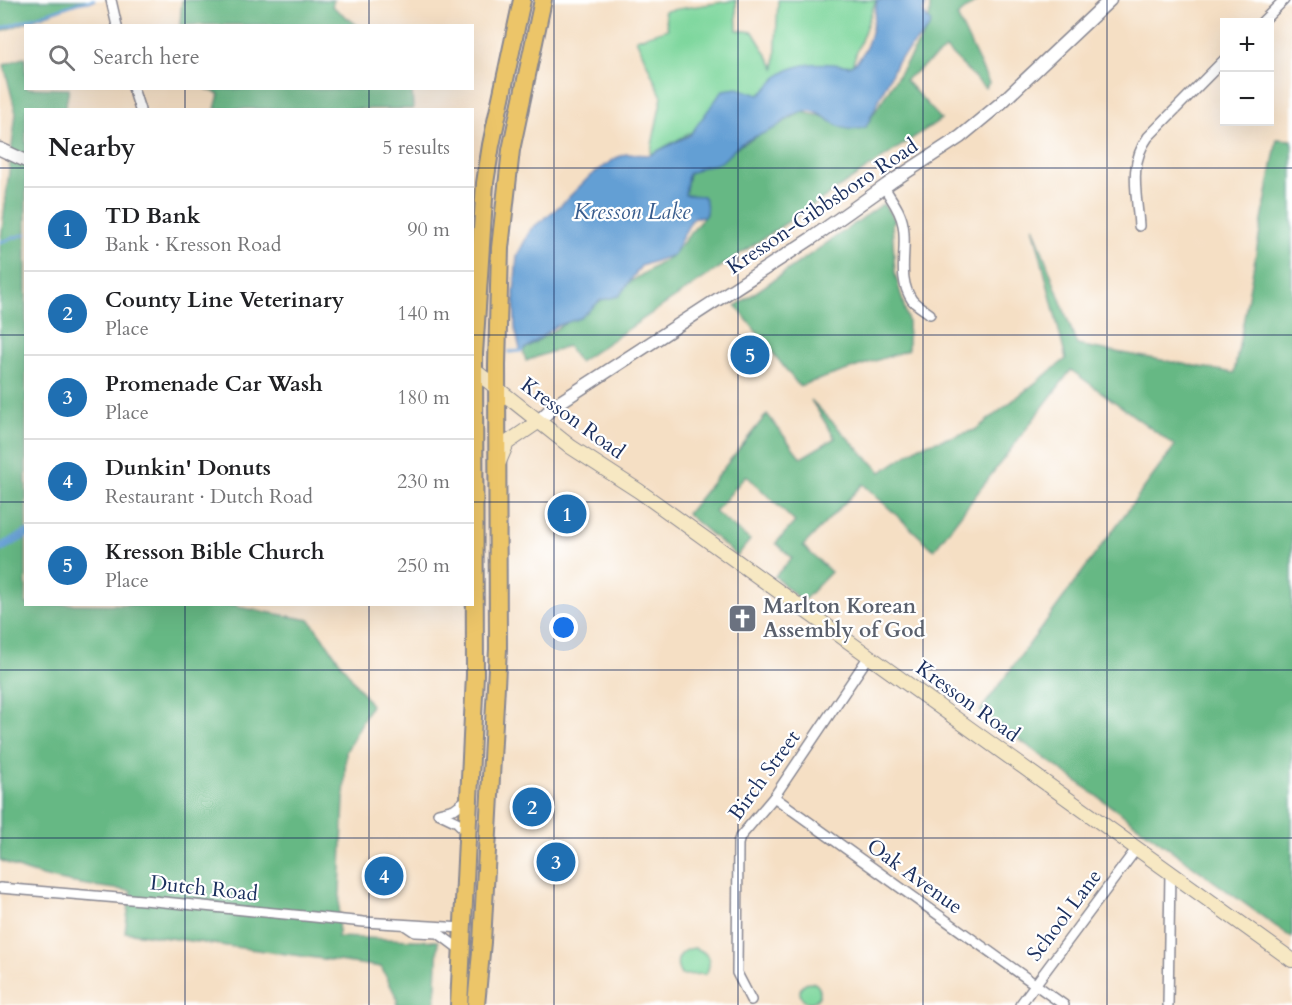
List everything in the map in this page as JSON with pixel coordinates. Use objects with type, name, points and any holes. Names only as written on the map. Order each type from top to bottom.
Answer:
[{"type":"highway","points":[[474,344],[485,183],[490,145],[522,0]]},
{"type":"highway","points":[[476,1005],[498,649],[498,301],[502,216],[511,150],[543,0]]},
{"type":"highway","points":[[459,1005],[475,675],[474,489]]},
{"type":"highway","points":[[463,928],[468,931],[472,940],[472,965],[478,976]]},
{"type":"main road","name":"Kresson Road","points":[[474,371],[571,447],[639,491],[1292,960]]},
{"type":"main road","points":[[498,466],[507,443],[538,422]]},
{"type":"street","points":[[111,0],[117,24]]},
{"type":"street","name":"Kresson-Gibbsboro Road","points":[[538,422],[554,406],[803,244],[960,137],[991,112],[1110,0]]},
{"type":"street","points":[[1266,18],[1284,0]]},
{"type":"street","points":[[1139,226],[1135,167],[1138,150],[1220,64]]},
{"type":"street","points":[[134,90],[139,108]]},
{"type":"street","points":[[0,149],[24,160]]},
{"type":"street","points":[[884,187],[899,211],[903,223],[904,273],[907,289],[913,301],[930,314]]},
{"type":"street","name":"Birch Street","points":[[751,1000],[737,973],[738,844],[740,837],[774,797],[869,656]]},
{"type":"street","name":"Oak Avenue","points":[[774,797],[1064,1005]]},
{"type":"street","points":[[468,833],[457,822],[438,813],[453,809],[469,798]]},
{"type":"street","name":"School Lane","points":[[1020,1005],[1137,848]]},
{"type":"street","points":[[1168,1005],[1170,872]]},
{"type":"street","name":"Dutch Road","points":[[0,888],[463,928]]},
{"type":"street","name":"Dutch Road","points":[[404,924],[416,932],[438,933],[462,951]]},
{"type":"green space","points":[[0,0],[86,0],[0,32]]},
{"type":"green space","points":[[182,0],[334,0],[332,6],[356,24],[180,24]]},
{"type":"green space","points":[[736,0],[737,30],[753,32],[775,68],[778,0],[876,0],[852,65],[795,67],[759,95],[650,155],[662,97],[636,39],[668,29],[664,11]]},
{"type":"green space","points":[[930,0],[978,0],[957,16],[989,83],[985,88],[946,49],[905,80],[941,119],[579,362],[567,346],[526,361],[523,350],[673,255],[706,214],[703,196],[685,195],[689,173],[802,112],[866,126],[929,27]]},
{"type":"green space","points":[[24,57],[24,90],[69,90],[65,108],[24,108],[24,606],[238,606],[310,620],[371,705],[346,752],[338,937],[438,941],[435,1005],[397,1005],[397,998],[381,967],[125,932],[131,891],[48,877],[0,860],[0,247],[16,113],[4,65]]},
{"type":"green space","points":[[209,90],[412,90],[413,108],[215,108],[219,94]]},
{"type":"green space","points":[[1277,139],[1292,140],[1292,938],[980,711],[1175,446],[1071,370],[934,550],[863,484],[803,546],[831,572],[802,602],[775,576],[792,558],[776,543],[795,522],[746,475],[715,512],[750,540],[737,556],[687,514],[767,414],[801,458],[835,438],[811,400],[881,472],[920,446],[975,430],[1066,359],[1033,226],[1077,345],[1234,373]]},
{"type":"green space","points":[[883,204],[895,220],[892,224],[895,273],[908,321],[908,350],[799,386],[736,306]]},
{"type":"green space","points":[[694,948],[706,954],[709,961],[708,970],[706,974],[681,975],[678,966],[679,957],[685,951]]},
{"type":"green space","points":[[810,982],[817,985],[820,992],[817,999],[810,1002],[803,999],[800,992],[803,985]]},
{"type":"water","name":"Kresson Lake","points":[[877,0],[927,0],[923,13],[931,23],[897,62],[866,127],[845,128],[817,113],[801,112],[773,129],[743,142],[719,163],[688,174],[685,195],[703,196],[706,212],[704,217],[695,217],[691,221],[673,255],[641,266],[619,296],[601,300],[580,318],[556,326],[526,348],[520,349],[515,328],[514,293],[517,256],[531,229],[561,205],[590,176],[616,158],[626,154],[650,155],[690,135],[723,90],[738,88],[759,95],[780,75],[796,67],[823,64],[849,66],[856,62],[862,55],[870,37]]},
{"type":"waterway","points":[[0,29],[77,3],[94,0]]},
{"type":"waterway","points":[[0,242],[24,235]]},
{"type":"waterway","points":[[509,352],[521,351],[524,346]]},
{"type":"waterway","points":[[0,548],[24,535]]},
{"type":"place","name":"Kresson Bible Church","points":[[750,355]]},
{"type":"place","name":"TD Bank","points":[[567,514]]},
{"type":"place","name":"Marlton Korean Assembly of God","points":[[742,618]]},
{"type":"place","name":"County Line Veterinary","points":[[532,807]]},
{"type":"place","name":"Promenade Car Wash","points":[[556,862]]},
{"type":"place","name":"Dunkin' Donuts","points":[[384,876]]}]
